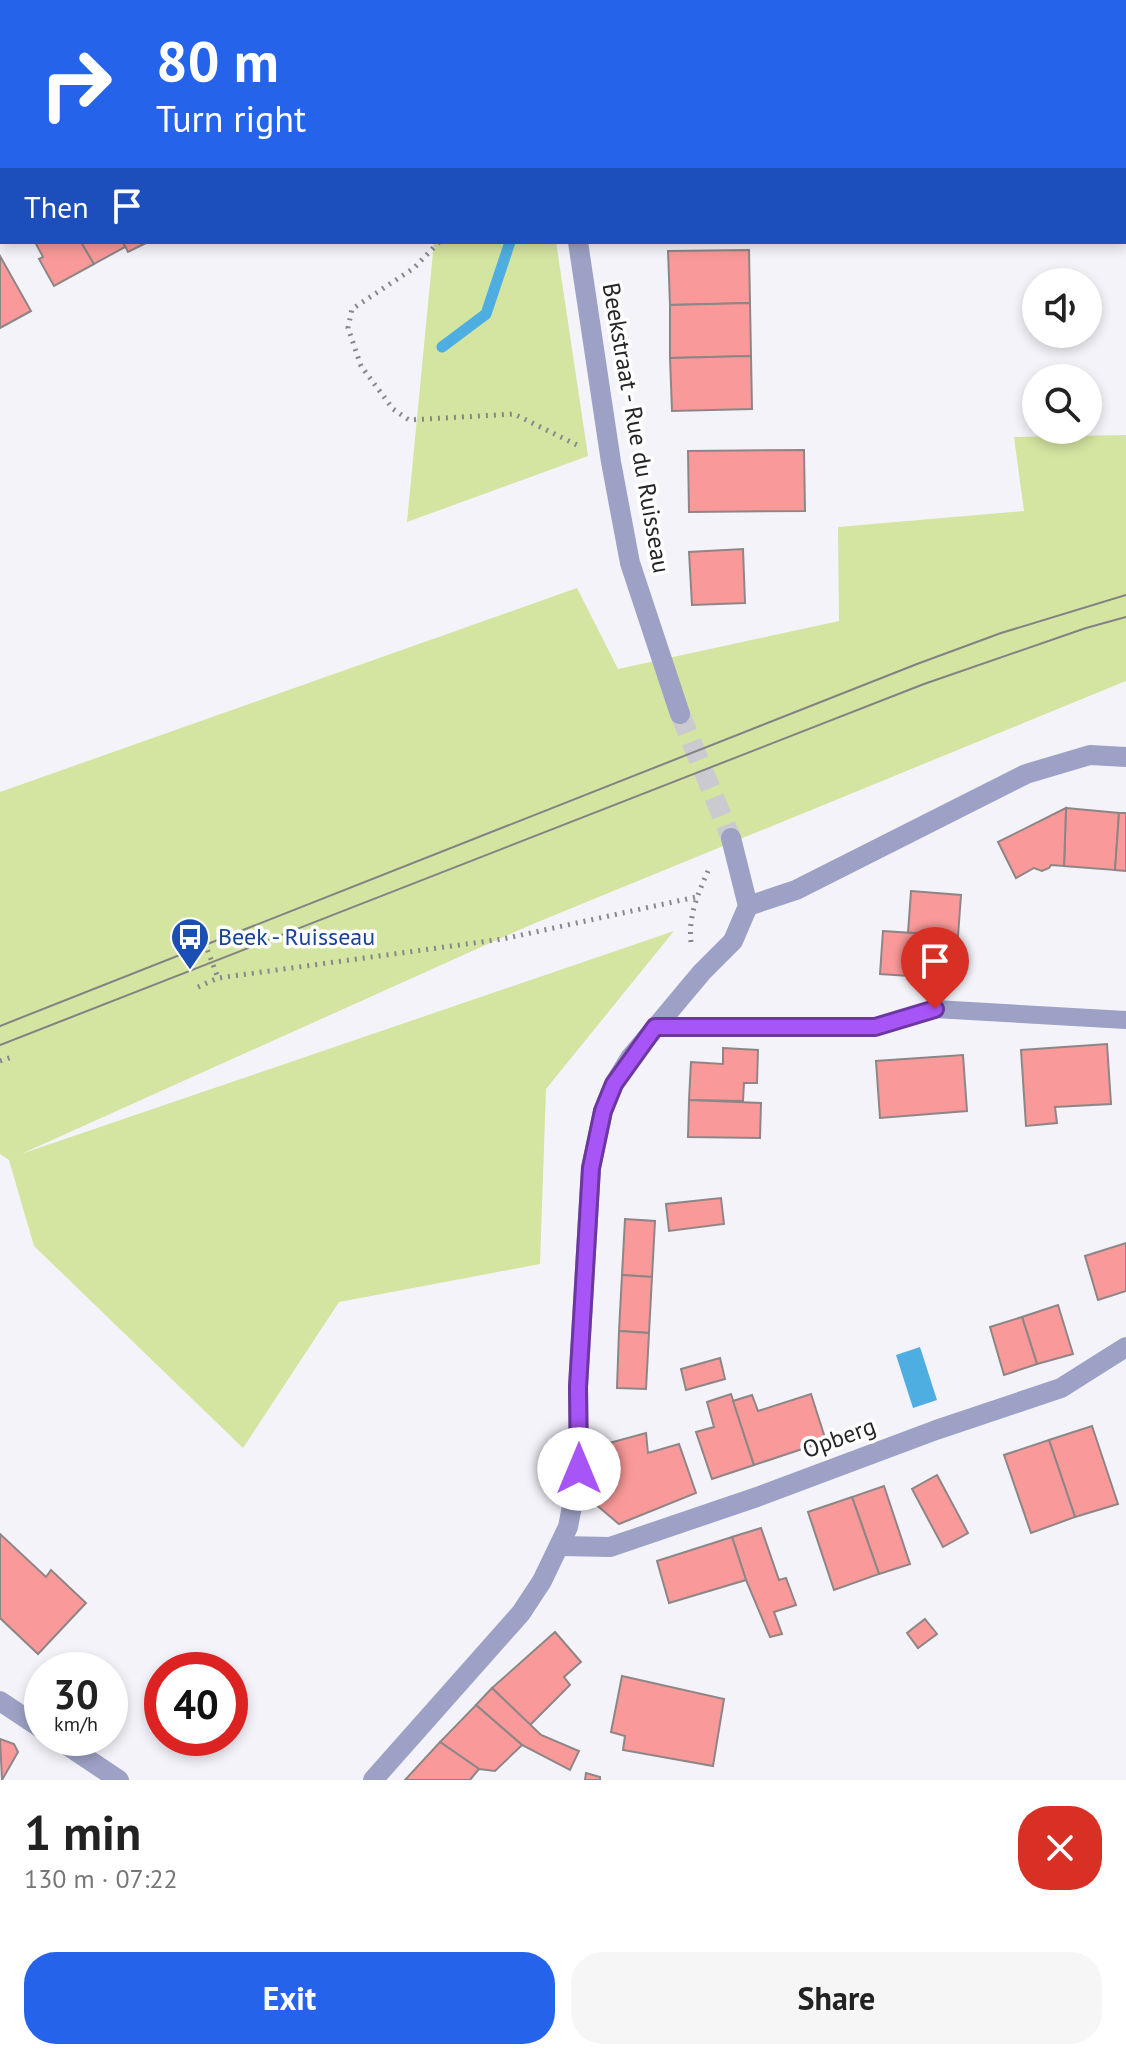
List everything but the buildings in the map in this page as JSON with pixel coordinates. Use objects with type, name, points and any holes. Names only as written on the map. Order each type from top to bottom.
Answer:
[{"type":"street","name":"Beekstraat - Rue du Ruisseau","points":[[578,244],[611,462],[630,563],[680,714]]},
{"type":"street","points":[[748,906],[796,890],[1026,774],[1090,755],[1126,757]]},
{"type":"street","points":[[373,1780],[521,1613],[561,1546],[575,1499],[579,1469],[578,1387],[591,1168],[603,1111],[614,1084],[655,1027],[733,941],[748,906],[732,844]]},
{"type":"street","name":"Opberg","points":[[561,1546],[610,1547],[757,1497],[936,1430],[1061,1388],[1126,1347]]},
{"type":"street","points":[[0,1701],[24,1717]]},
{"type":"street","points":[[83,1756],[119,1780]]},
{"type":"lane","points":[[655,1027],[875,1027],[935,1009],[1126,1020]]},
{"type":"path","points":[[437,244],[414,268],[352,309],[348,328],[361,366],[393,409],[409,420],[514,414],[611,462]]},
{"type":"path","points":[[702,972],[692,948],[689,928],[696,897],[708,871],[732,844]]},
{"type":"path","points":[[198,987],[218,978],[503,939],[696,897]]},
{"type":"path","points":[[181,941],[201,933],[218,978]]},
{"type":"path","points":[[0,1061],[15,1056]]},
{"type":"green space","points":[[434,244],[556,244],[588,456],[407,522]]},
{"type":"green space","points":[[1102,435],[1126,435],[1126,681],[528,926],[21,1154],[674,931],[546,1089],[540,1264],[339,1302],[243,1448],[34,1246],[9,1160],[0,1154],[0,792],[577,588],[618,669],[839,621],[838,527],[1024,511],[1014,437],[1022,437],[1022,444],[1102,444]]},
{"type":"water","points":[[920,1347],[937,1400],[913,1408],[896,1355]]},
{"type":"waterway","points":[[442,347],[486,314],[509,244]]},
{"type":"tunnel","points":[[680,714],[731,838]]},
{"type":"tram line","points":[[0,1026],[917,664],[1001,633],[1126,595]]},
{"type":"tram line","points":[[0,1045],[924,684],[1126,617]]},
{"type":"place","name":"Beek - Ruisseau","points":[[190,971]]},
{"type":"route","points":[[579,1469],[578,1387],[591,1168],[603,1111],[614,1084],[630,1058],[655,1027],[875,1027],[935,1009]]}]
